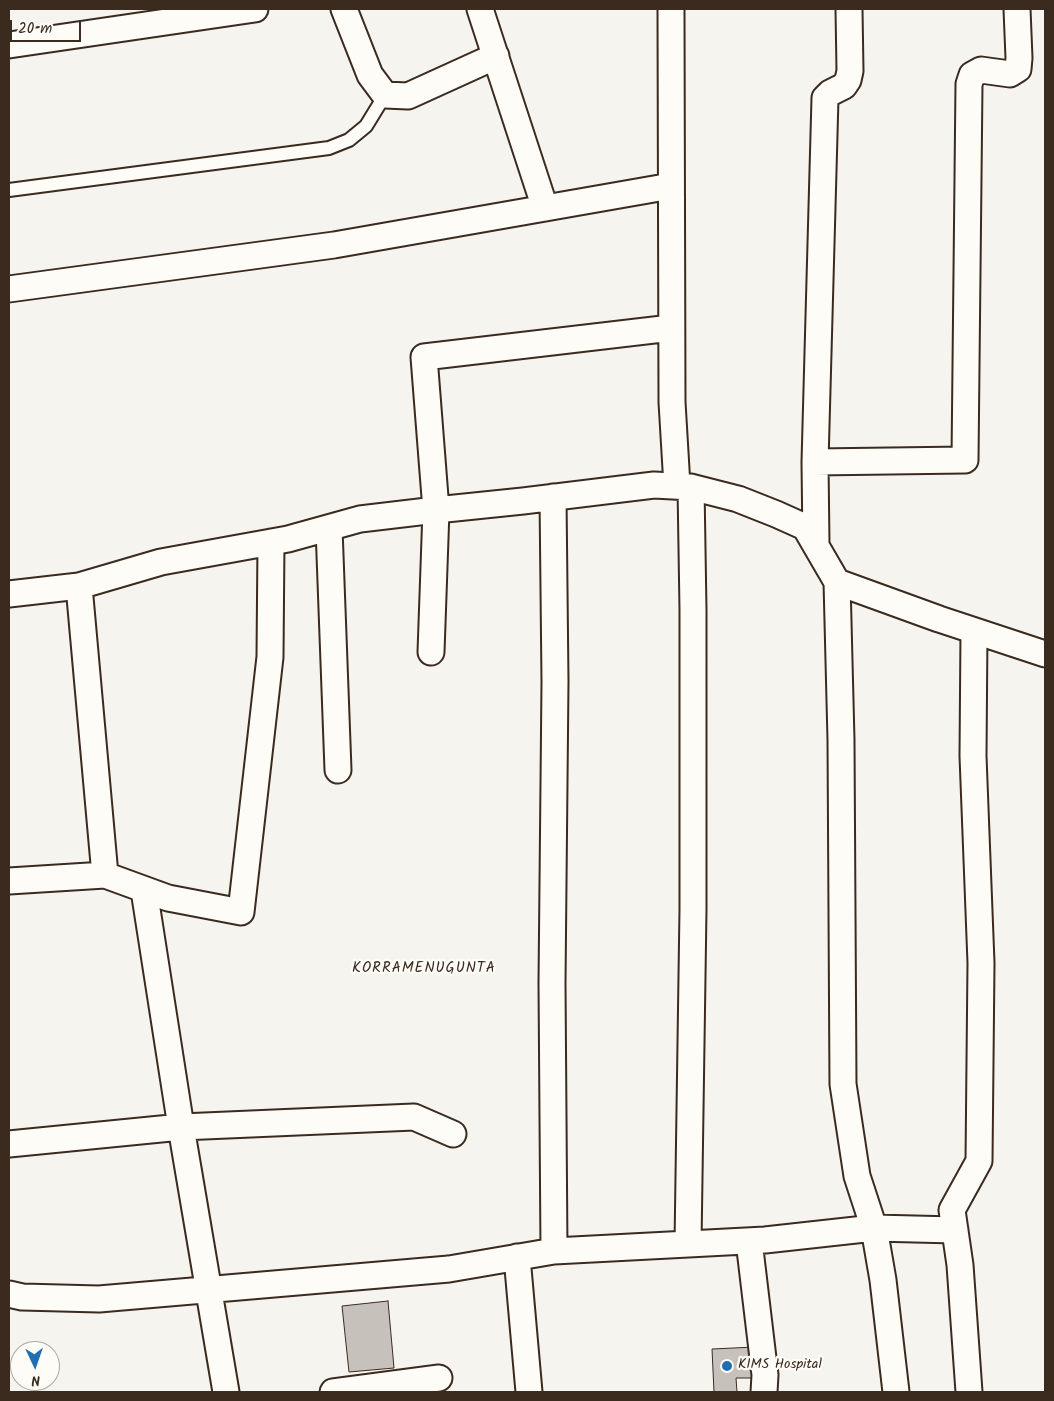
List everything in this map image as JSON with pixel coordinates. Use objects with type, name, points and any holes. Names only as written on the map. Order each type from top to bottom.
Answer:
[{"type":"street","points":[[9,45],[255,9]]},
{"type":"street","points":[[344,9],[370,75],[386,95],[408,96],[496,56]]},
{"type":"street","points":[[480,9],[545,208]]},
{"type":"street","points":[[671,9],[672,402],[684,486],[693,610],[693,909],[688,1244]]},
{"type":"street","points":[[816,544],[815,462],[825,98],[830,92],[844,86],[848,80],[850,71],[849,9]]},
{"type":"street","points":[[815,462],[965,460],[969,84],[972,75],[981,70],[1010,74],[1018,69],[1017,9]]},
{"type":"street","points":[[9,289],[334,245],[670,186]]},
{"type":"street","points":[[430,652],[436,510],[424,357],[671,328]]},
{"type":"street","points":[[9,594],[79,586],[161,562],[288,540],[360,519],[654,485],[684,486],[738,499],[805,527],[837,582],[841,760],[843,1084],[857,1176],[874,1228],[883,1280],[896,1392]]},
{"type":"street","points":[[553,498],[555,692],[552,983],[554,1250]]},
{"type":"street","points":[[329,528],[338,770]]},
{"type":"street","points":[[9,881],[105,874],[168,898],[241,912],[270,657],[271,542]]},
{"type":"street","points":[[837,582],[1045,654]]},
{"type":"street","points":[[79,586],[105,874]]},
{"type":"street","points":[[969,1392],[960,1265],[952,1210],[980,1161],[982,963],[973,756],[974,631]]},
{"type":"street","points":[[144,890],[181,1127],[226,1392]]},
{"type":"street","points":[[9,1144],[181,1127],[414,1117],[453,1134]]},
{"type":"street","points":[[9,1294],[22,1297],[99,1299],[448,1269],[554,1250],[749,1241],[874,1228],[955,1230]]},
{"type":"street","points":[[749,1241],[765,1375],[764,1392]]},
{"type":"street","points":[[516,1257],[529,1392]]},
{"type":"street","points":[[333,1392],[439,1378]]},
{"type":"lane","points":[[9,190],[329,148],[349,140],[366,126],[386,95]]},
{"type":"building","points":[[388,1301],[394,1368],[349,1372],[342,1306]]},
{"type":"building","points":[[755,1347],[756,1378],[736,1378],[737,1392],[714,1392],[712,1349]]},
{"type":"place","name":"KIMS Hospital","points":[[727,1366]]},
{"type":"district","name":"KORRAMENUGUNTA","points":[[424,969]]}]
